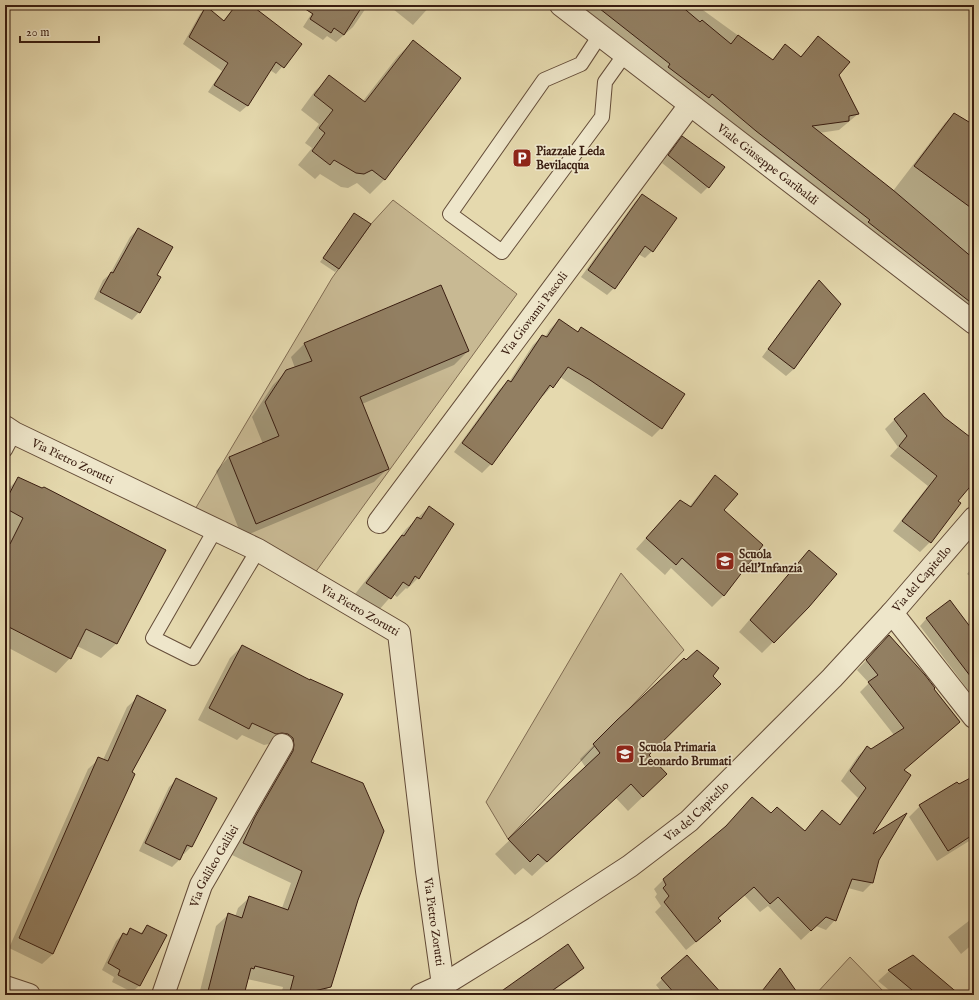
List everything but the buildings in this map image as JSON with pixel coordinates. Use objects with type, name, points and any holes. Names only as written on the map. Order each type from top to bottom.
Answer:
[{"type":"street","name":"Viale Giuseppe Garibaldi","points":[[561,5],[974,323]]},
{"type":"street","name":"Via Giovanni Pascoli","points":[[379,522],[690,105]]},
{"type":"street","name":"Via Pietro Zorutti","points":[[8,436],[258,550],[399,633],[427,870],[443,985]]},
{"type":"street","name":"Via del Capitello","points":[[421,995],[443,985],[535,928],[630,866],[689,821],[832,678],[892,613],[974,518]]},
{"type":"street","points":[[892,613],[974,717]]},
{"type":"street","name":"Via Galileo Galilei","points":[[163,995],[201,885],[282,745]]},
{"type":"street","points":[[5,987],[29,995]]},
{"type":"lane","points":[[600,36],[581,64],[544,80],[450,214],[502,252],[602,117],[605,82],[625,54]]},
{"type":"lane","points":[[215,530],[153,638],[193,658],[258,550]]},
{"type":"shaded area","points":[[393,200],[517,294],[312,577],[194,511],[332,278],[371,224]]},
{"type":"shaded area","points":[[621,573],[684,650],[508,839],[486,802]]},
{"type":"shaded area","points":[[850,957],[887,995],[815,995]]},
{"type":"place","name":"Piazzale Leda Bevilacqua","points":[[522,158]]},
{"type":"place","name":"Scuola dell'Infanzia","points":[[725,561]]},
{"type":"place","name":"Scuola Primaria Leonardo Brumati","points":[[625,754]]}]
